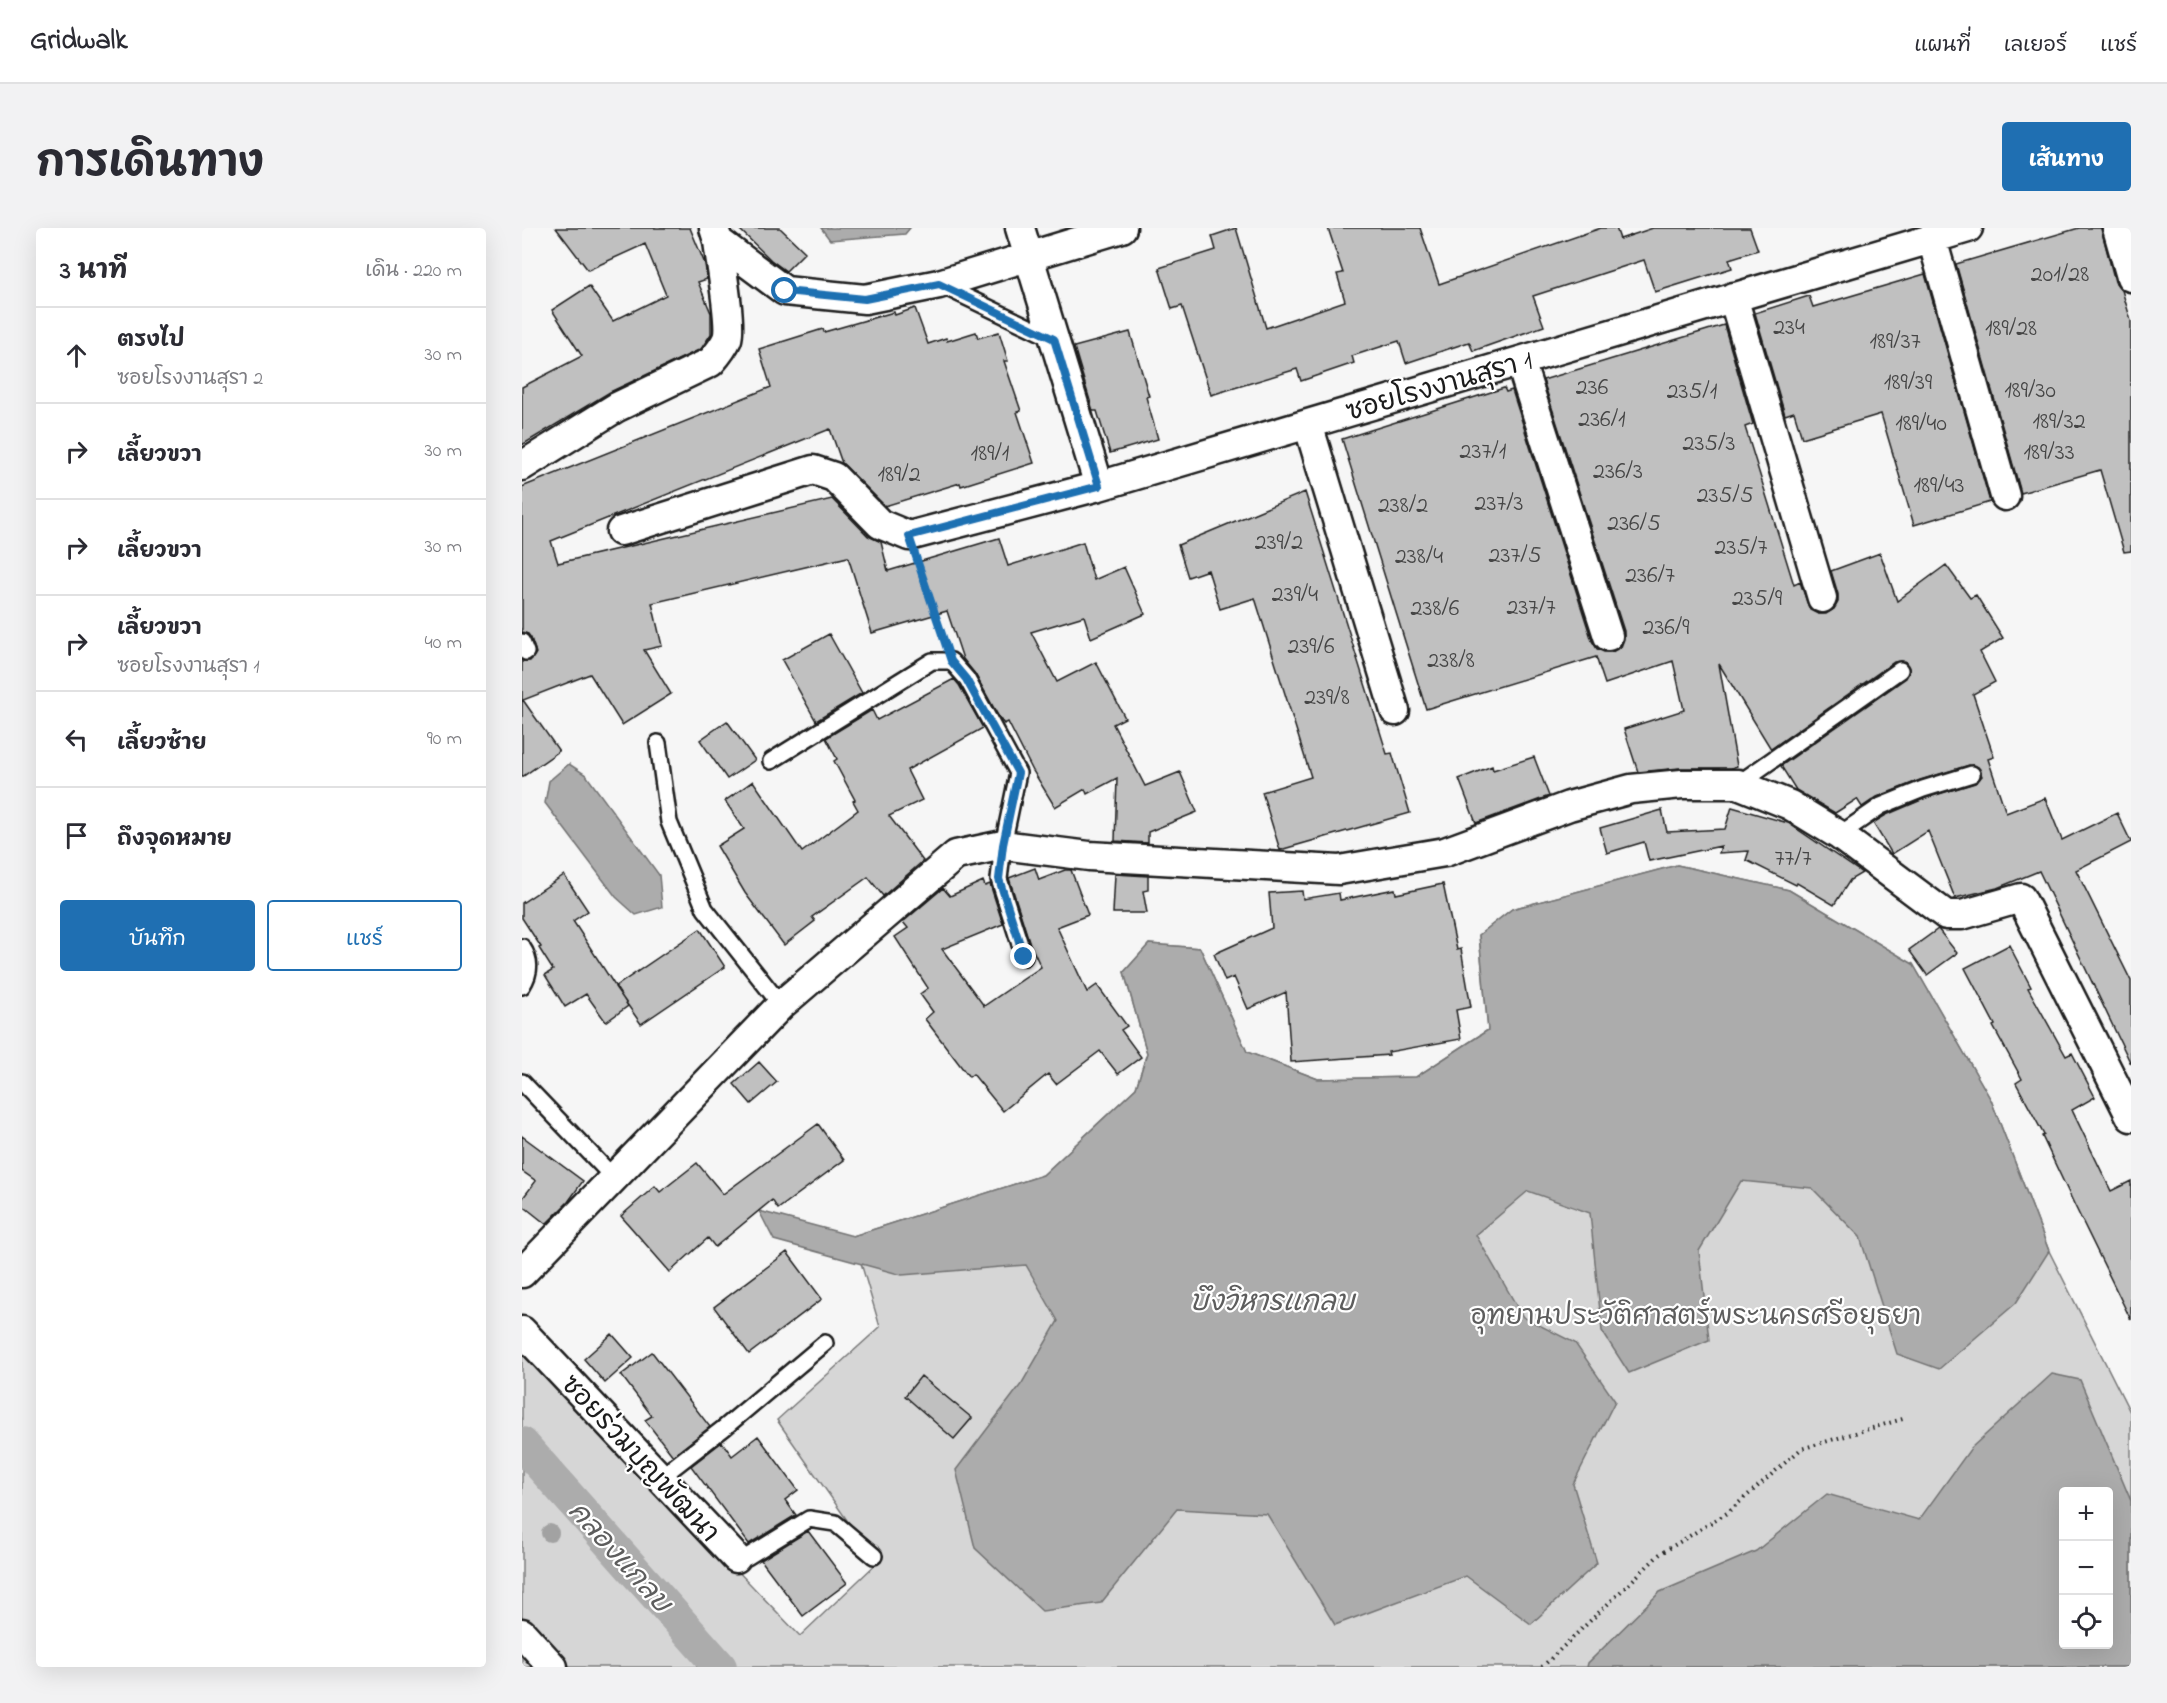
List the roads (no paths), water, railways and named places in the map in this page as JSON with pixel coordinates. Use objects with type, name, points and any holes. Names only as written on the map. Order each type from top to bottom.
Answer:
[{"type":"street","points":[[1020,228],[1099,486]]},
{"type":"street","points":[[716,235],[785,291],[865,299],[939,284],[1122,228]]},
{"type":"street","name":"ซอยโรงงานสุรา 1","points":[[621,531],[813,470],[834,477],[880,524],[909,536],[1099,486],[1968,228]]},
{"type":"street","points":[[2117,228],[2131,277]]},
{"type":"street","points":[[522,465],[617,407],[711,362],[722,349],[728,336],[716,235]]},
{"type":"street","points":[[1932,239],[2005,496]]},
{"type":"street","points":[[1733,297],[1822,598]]},
{"type":"street","points":[[1520,361],[1608,636]]},
{"type":"street","points":[[1308,424],[1395,711]]},
{"type":"street","points":[[522,1273],[781,1005],[956,855],[1003,845],[1089,856],[1339,870],[1444,852],[1569,806],[1631,789],[1683,784],[1738,784],[1790,805],[1839,835],[1946,915],[1962,915],[2021,898],[2131,1117]]},
{"type":"street","name":"ซอยร่วมบุญพัฒนา","points":[[522,1331],[662,1477],[725,1549],[736,1558]]},
{"type":"street","points":[[522,1633],[553,1667]]},
{"type":"lane","points":[[939,284],[1054,339]]},
{"type":"lane","points":[[771,761],[932,661],[951,661],[966,679],[1018,773],[1003,845],[999,879],[1024,957]]},
{"type":"lane","points":[[1738,784],[1900,670]]},
{"type":"lane","points":[[658,743],[669,822],[705,909],[781,1005]]},
{"type":"lane","points":[[1839,835],[1881,806],[1923,789],[1972,774]]},
{"type":"lane","points":[[522,947],[530,963],[527,978],[522,986]]},
{"type":"lane","points":[[522,1082],[614,1178]]},
{"type":"lane","points":[[662,1477],[825,1343]]},
{"type":"lane","points":[[736,1558],[747,1557],[809,1519],[835,1523],[874,1556]]},
{"type":"water","points":[[821,228],[910,228],[905,234],[830,240]]},
{"type":"water","points":[[569,764],[586,775],[659,875],[662,907],[636,915],[616,897],[545,803],[549,781]]},
{"type":"water","name":"บึงวิหารแกลบ","points":[[1677,865],[1789,890],[1913,964],[1991,1100],[2049,1251],[2016,1303],[1939,1369],[1897,1354],[1860,1237],[1812,1188],[1741,1181],[1699,1251],[1709,1340],[1629,1373],[1602,1331],[1590,1213],[1528,1191],[1476,1235],[1523,1317],[1575,1343],[1615,1401],[1573,1484],[1597,1563],[1531,1624],[1466,1576],[1335,1625],[1267,1514],[1177,1509],[1101,1603],[1042,1611],[975,1548],[956,1470],[1022,1383],[1058,1321],[1026,1265],[902,1275],[774,1240],[759,1211],[853,1236],[1043,1175],[1136,1088],[1147,1053],[1124,972],[1149,944],[1200,948],[1247,1052],[1318,1079],[1416,1077],[1488,1030],[1479,935],[1512,909]]},
{"type":"water","points":[[2052,1374],[2080,1380],[2131,1501],[2131,1667],[1587,1667],[1588,1663],[1660,1592],[1756,1551],[1827,1494],[1919,1520],[1971,1448]]},
{"type":"waterway","name":"คลองแกลบ","points":[[522,1444],[720,1667]]},
{"type":"park label","name":"อุทยานประวัติศาสตร์พระนครศรีอยุธยา","points":[[1696,1315]]}]
